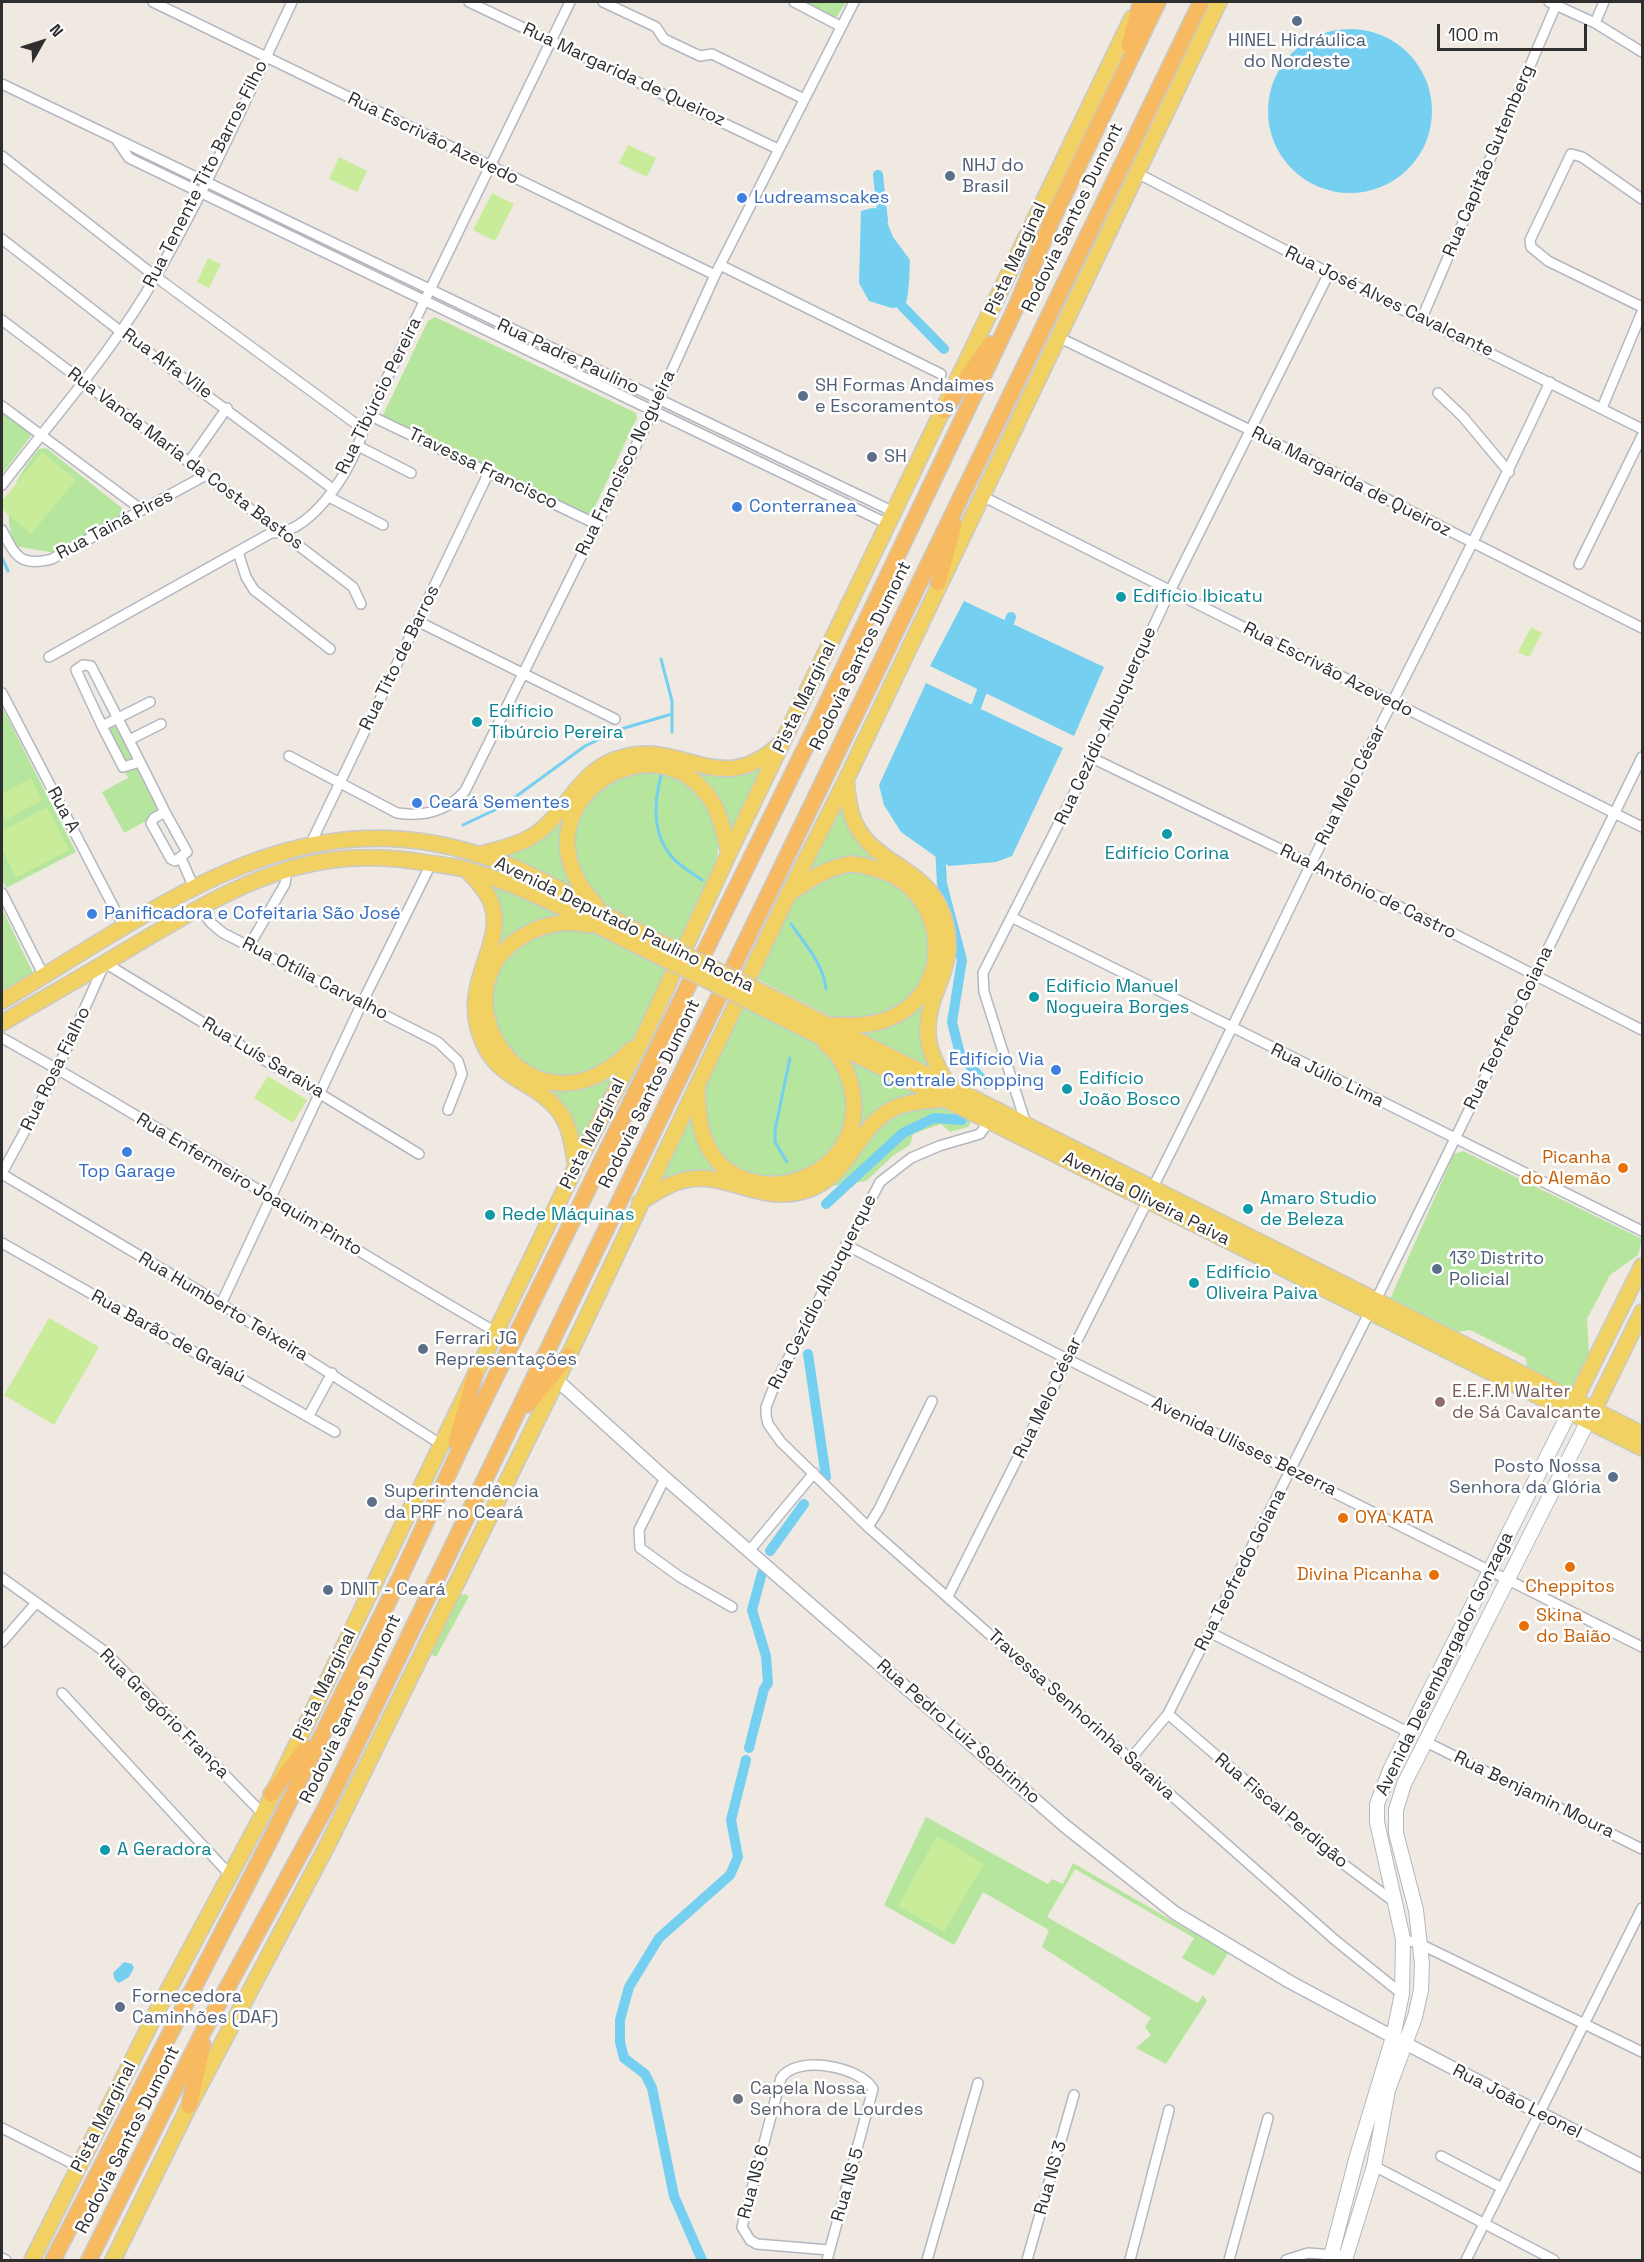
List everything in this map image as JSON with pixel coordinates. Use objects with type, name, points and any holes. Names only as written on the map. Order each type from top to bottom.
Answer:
[{"type":"highway","points":[[1119,82],[1141,2]]},
{"type":"highway","name":"Rodovia Santos Dumont","points":[[53,2260],[271,1838],[816,726],[1016,308],[1052,220],[1158,2]]},
{"type":"highway","name":"Rodovia Santos Dumont","points":[[89,2260],[202,2034],[327,1805],[1201,2]]},
{"type":"highway","points":[[944,411],[1016,308]]},
{"type":"highway","points":[[938,583],[963,489]]},
{"type":"highway","points":[[516,1416],[568,1356]]},
{"type":"highway","points":[[445,1480],[475,1375]]},
{"type":"highway","points":[[272,1794],[318,1729],[330,1717]]},
{"type":"highway","points":[[189,2106],[201,2061],[202,2034]]},
{"type":"main road","name":"Pista Marginal","points":[[32,2260],[157,2011],[263,1815],[576,1166],[643,1038],[729,853],[1141,2]]},
{"type":"main road","points":[[113,2260],[189,2106],[328,1844],[557,1380],[697,1083],[846,780],[938,583],[1220,2]]},
{"type":"main road","points":[[477,855],[533,836],[551,820],[586,777],[615,759],[633,755],[660,755],[707,768],[733,768],[761,759],[786,738]]},
{"type":"main road","points":[[643,1038],[615,1066],[585,1081],[564,1084],[539,1079],[522,1071],[503,1053],[489,1028],[485,1003],[489,978],[500,956],[513,942],[536,928],[602,920],[574,875],[568,839],[572,814],[590,789],[606,775],[632,766],[645,765],[684,775],[706,794],[715,806],[729,853]]},
{"type":"main road","points":[[640,1202],[685,1180],[717,1180],[767,1195],[797,1193],[811,1189],[839,1169],[872,1124],[886,1113],[946,1092],[928,1034],[930,1010],[949,956],[943,914],[931,892],[920,880],[879,852],[858,829],[850,807],[846,780]]},
{"type":"main road","name":"Avenida Deputado Paulino Rocha","points":[[2,1001],[124,927],[194,888],[254,860],[311,843],[352,838],[389,838],[426,843],[477,855],[513,867],[626,933],[779,1009]]},
{"type":"main road","name":"Avenida Deputado Paulino Rocha","points":[[2,1023],[227,892],[281,870],[328,860],[371,856],[466,869],[514,884],[602,920]]},
{"type":"main road","points":[[788,894],[822,872],[855,864],[888,873],[901,880],[921,899],[933,920],[937,940],[937,957],[930,978],[915,1001],[899,1014],[873,1024],[826,1025]]},
{"type":"main road","points":[[466,869],[490,900],[495,922],[493,937],[474,996],[475,1015],[480,1035],[500,1067],[559,1111],[570,1134],[576,1166]]},
{"type":"main road","name":"Avenida Oliveira Paiva","points":[[779,1009],[826,1025],[890,1059],[989,1121],[1150,1194],[1572,1405],[1642,1448]]},
{"type":"main road","name":"Avenida Oliveira Paiva","points":[[779,1009],[812,1033],[946,1092],[1026,1124],[1150,1194]]},
{"type":"main road","points":[[697,1083],[698,1119],[708,1146],[721,1162],[744,1178],[761,1183],[781,1184],[802,1179],[829,1163],[841,1149],[851,1129],[854,1103],[849,1077],[838,1056],[812,1033]]},
{"type":"main road","name":"Avenida Desembargador Gonzaga","points":[[1331,2257],[1359,2146],[1393,2037],[1402,1994],[1403,1939],[1379,1837],[1377,1804],[1391,1768],[1642,1266]]},
{"type":"main road","name":"Avenida Desembargador Gonzaga","points":[[1346,2258],[1374,2166],[1388,2090],[1406,2044],[1421,1989],[1420,1944],[1416,1910],[1396,1833],[1396,1810],[1404,1784],[1642,1312]]},
{"type":"main road","name":"Avenida Oliveira Paiva","points":[[1591,1415],[1642,1434]]},
{"type":"street","name":"Rua Escrivão Azevedo","points":[[153,2],[715,275]]},
{"type":"street","name":"Rua Tenente Tito Barros Filho","points":[[2,485],[120,331],[156,277],[292,2]]},
{"type":"street","name":"Rua Margarida de Queiroz","points":[[469,2],[778,149]]},
{"type":"street","name":"Rua Tibúrcio Pereira","points":[[49,657],[271,533],[284,534],[303,522],[331,493],[358,446],[369,415],[570,2]]},
{"type":"street","points":[[603,2],[656,27],[664,39],[700,56],[712,54],[805,98],[854,2]]},
{"type":"street","points":[[794,2],[840,26]]},
{"type":"street","points":[[1594,23],[1604,2]]},
{"type":"street","points":[[1552,3],[1594,23],[1642,51]]},
{"type":"street","name":"Rua Capitão Gutemberg","points":[[1422,318],[1552,3]]},
{"type":"street","name":"Rua Padre Paulino","points":[[2,84],[565,356],[659,399],[891,518]]},
{"type":"street","name":"Rua Francisco Nogueira","points":[[339,784],[391,812],[416,815],[429,813],[452,803],[465,791],[659,399],[715,275],[805,98]]},
{"type":"street","name":"Rua Padre Paulino","points":[[116,140],[129,158],[425,303],[653,411],[891,518]]},
{"type":"street","points":[[1642,199],[1576,154],[1569,156],[1530,240],[1531,247],[1548,261],[1642,307]]},
{"type":"street","points":[[2,156],[156,277],[363,429]]},
{"type":"street","name":"Rua José Alves Cavalcante","points":[[1137,173],[1329,273],[1642,429]]},
{"type":"street","name":"Rua Alfa Vile","points":[[2,239],[120,331],[227,408],[331,493],[383,525]]},
{"type":"street","points":[[367,274],[372,263]]},
{"type":"street","points":[[720,265],[941,374]]},
{"type":"street","name":"Rua Cezídio Albuquerque","points":[[1026,1124],[982,981],[983,973],[1092,758],[1170,591],[1329,273]]},
{"type":"street","points":[[1602,408],[1642,312]]},
{"type":"street","name":"Rua Vanda Maria da Costa Bastos","points":[[2,320],[353,587],[361,604]]},
{"type":"street","name":"Rua Margarida de Queiroz","points":[[1058,337],[1250,430],[1642,628]]},
{"type":"street","points":[[523,350],[528,338]]},
{"type":"street","points":[[560,368],[565,356]]},
{"type":"street","name":"Rua Melo César","points":[[948,1596],[1233,1030],[1312,863],[1509,472],[1550,382]]},
{"type":"street","points":[[1438,393],[1463,417],[1509,472]]},
{"type":"street","points":[[2,406],[142,510]]},
{"type":"street","points":[[189,462],[227,408]]},
{"type":"street","name":"Travessa Francisco","points":[[369,415],[596,524]]},
{"type":"street","points":[[1579,564],[1642,436]]},
{"type":"street","points":[[358,446],[411,473]]},
{"type":"street","name":"Rua Tito de Barros","points":[[311,843],[489,472]]},
{"type":"street","name":"Rua Tainá Pires","points":[[2,530],[17,557],[23,561],[38,563],[66,553],[206,475]]},
{"type":"street","name":"Rua Escrivão Azevedo","points":[[982,496],[1642,827]]},
{"type":"street","points":[[238,552],[246,577],[254,590],[330,649]]},
{"type":"street","points":[[417,621],[615,719]]},
{"type":"street","points":[[140,762],[123,767],[75,673],[83,665],[91,666],[129,740],[140,762],[165,812],[187,850],[182,858],[175,861],[171,859],[151,824],[154,818],[165,812]]},
{"type":"street","name":"Rua A","points":[[2,693],[124,927]]},
{"type":"street","points":[[102,726],[150,702]]},
{"type":"street","points":[[129,740],[161,724]]},
{"type":"street","points":[[289,756],[339,784]]},
{"type":"street","name":"Rua Teofredo Goiana","points":[[1132,1757],[1168,1714],[1292,1471],[1642,756]]},
{"type":"street","name":"Rua Antônio de Castro","points":[[1092,758],[1312,863],[1642,1030]]},
{"type":"street","points":[[182,858],[194,888]]},
{"type":"street","points":[[221,1304],[362,1003],[431,864]]},
{"type":"street","points":[[249,946],[285,884],[286,877],[281,870]]},
{"type":"street","points":[[2,892],[44,976]]},
{"type":"street","name":"Rua Otília Carvalho","points":[[199,908],[223,933],[438,1042],[458,1061],[462,1074],[448,1110]]},
{"type":"street","name":"Rua Júlio Lima","points":[[1012,918],[1233,1030],[1642,1231]]},
{"type":"street","name":"Rua Rosa Fialho","points":[[2,1174],[58,1069],[105,963]]},
{"type":"street","name":"Rua Luís Saraiva","points":[[105,963],[419,1154]]},
{"type":"street","name":"Rua Enfermeiro Joaquim Pinto","points":[[2,1038],[58,1069],[271,1200],[496,1332]]},
{"type":"street","name":"Rua Cezídio Albuquerque","points":[[868,1527],[774,1433],[768,1424],[766,1407],[872,1193],[897,1167],[939,1146],[980,1134],[989,1121]]},
{"type":"street","name":"Rua Humberto Teixeira","points":[[2,1174],[221,1304],[442,1445]]},
{"type":"street","name":"Rua Barão de Grajaú","points":[[2,1243],[335,1432]]},
{"type":"street","name":"Avenida Ulisses Bezerra","points":[[846,1245],[1067,1359],[1642,1647]]},
{"type":"street","points":[[308,1417],[332,1373]]},
{"type":"street","name":"Rua Pedro Luiz Sobrinho","points":[[557,1380],[665,1478],[1136,1885],[1188,1922],[1393,2037]]},
{"type":"street","points":[[868,1527],[932,1401]]},
{"type":"street","points":[[750,1550],[814,1473]]},
{"type":"street","points":[[665,1478],[639,1530],[640,1548],[671,1571],[732,1606]]},
{"type":"street","name":"Travessa Senhorinha Saraiva","points":[[868,1527],[1132,1757],[1156,1783],[1326,1933],[1402,1994]]},
{"type":"street","name":"Rua Gregório França","points":[[2,1578],[104,1651],[263,1815]]},
{"type":"street","points":[[2,1642],[36,1603]]},
{"type":"street","points":[[1209,1632],[1410,1733]]},
{"type":"street","points":[[62,1694],[231,1876]]},
{"type":"street","name":"Rua Fiscal Perdigão","points":[[1168,1714],[1338,1860],[1396,1904]]},
{"type":"street","name":"Rua Benjamin Moura","points":[[1426,1742],[1642,1849]]},
{"type":"street","points":[[1466,2260],[1642,1908]]},
{"type":"street","points":[[1403,1939],[1420,1944],[1642,2052]]},
{"type":"street","name":"Rua João Leonel","points":[[1393,2037],[1642,2166]]},
{"type":"street","name":"Rua NS 5","points":[[781,2078],[791,2068],[817,2065],[859,2075],[873,2089],[827,2260]]},
{"type":"street","name":"Rua NS 6","points":[[781,2078],[743,2218],[743,2231],[750,2240],[757,2244],[829,2250]]},
{"type":"street","points":[[927,2260],[978,2083]]},
{"type":"street","name":"Rua NS 3","points":[[1027,2260],[1074,2095]]},
{"type":"street","points":[[1130,2260],[1169,2110]]},
{"type":"street","points":[[1229,2260],[1268,2118]]},
{"type":"street","points":[[2,2128],[79,2166]]},
{"type":"street","points":[[1441,2156],[1502,2188]]},
{"type":"street","points":[[1374,2166],[1554,2260]]},
{"type":"street","points":[[1292,2260],[1308,2253],[1346,2258]]},
{"type":"street","points":[[2,2258],[6,2260]]},
{"type":"green space","points":[[802,2],[846,2],[836,18]]},
{"type":"green space","points":[[628,145],[656,158],[647,177],[619,163]]},
{"type":"green space","points":[[339,157],[367,171],[357,192],[329,179]]},
{"type":"green space","points":[[492,193],[514,204],[495,241],[473,230]]},
{"type":"green space","points":[[208,258],[221,264],[209,288],[197,282]]},
{"type":"green space","points":[[435,317],[636,413],[637,418],[590,517],[382,417],[428,321]]},
{"type":"green space","points":[[2,408],[28,428],[31,436],[2,474]]},
{"type":"green space","points":[[46,448],[122,508],[119,517],[55,553],[15,546],[9,519],[9,506],[16,483],[39,449]]},
{"type":"green space","points":[[42,452],[76,480],[31,534],[2,509],[2,501]]},
{"type":"green space","points":[[1531,627],[1542,633],[1529,657],[1518,652]]},
{"type":"green space","points":[[2,707],[76,852],[6,888],[2,879]]},
{"type":"green space","points":[[116,724],[162,812],[124,833],[102,792],[128,778],[103,730]]},
{"type":"green space","points":[[653,757],[723,773],[751,766],[770,757],[728,842],[722,810],[704,784],[676,765],[647,759],[619,764],[594,778],[575,800],[564,827],[565,859],[578,892],[495,854],[526,843],[546,831],[558,819],[579,789],[597,773],[617,763]]},
{"type":"green space","points":[[646,770],[681,778],[708,803],[720,838],[714,874],[682,943],[610,909],[592,893],[578,872],[574,825],[600,785]]},
{"type":"green space","points":[[31,778],[42,800],[5,820],[2,813],[2,794]]},
{"type":"green space","points":[[844,792],[850,820],[865,845],[880,858],[914,878],[930,897],[940,919],[945,946],[942,964],[925,1014],[923,1031],[926,1051],[937,1073],[854,1031],[903,1015],[931,987],[941,952],[935,916],[915,884],[885,864],[846,860],[801,878]]},
{"type":"green space","points":[[47,807],[69,850],[16,878],[2,849],[2,831]]},
{"type":"green space","points":[[863,869],[910,891],[931,933],[928,971],[906,1003],[873,1020],[836,1019],[755,978],[781,918],[800,892],[812,881],[826,874]]},
{"type":"green space","points":[[484,880],[566,916],[519,931],[492,959],[482,994],[487,1030],[506,1061],[535,1082],[573,1087],[618,1070],[578,1152],[573,1128],[563,1111],[550,1097],[505,1065],[492,1051],[483,1032],[479,1010],[480,989],[497,935],[499,917],[496,899]]},
{"type":"green space","points":[[2,909],[34,975],[2,994]]},
{"type":"green space","points":[[553,927],[590,929],[669,967],[631,1043],[608,1067],[558,1078],[533,1071],[512,1056],[497,1035],[491,1010],[493,984],[497,971],[511,949]]},
{"type":"green space","points":[[741,1004],[824,1048],[839,1066],[848,1088],[844,1135],[830,1155],[805,1173],[763,1178],[740,1170],[722,1155],[708,1135],[703,1089]]},
{"type":"green space","points":[[842,1054],[927,1096],[903,1100],[885,1108],[871,1120],[840,1162],[827,1174],[810,1184],[791,1189],[774,1190],[713,1174],[697,1173],[676,1176],[651,1189],[692,1107],[706,1147],[729,1173],[758,1185],[788,1186],[817,1177],[841,1158],[856,1131],[858,1091]]},
{"type":"green space","points":[[268,1076],[307,1100],[293,1123],[254,1098]]},
{"type":"green space","points":[[933,1105],[973,1119],[968,1127],[950,1132],[941,1124],[913,1134],[910,1145],[894,1155],[866,1181],[825,1187],[872,1131],[899,1111]]},
{"type":"green space","points":[[1463,1151],[1642,1239],[1638,1255],[1610,1275],[1587,1319],[1589,1354],[1573,1388],[1566,1390],[1527,1368],[1526,1358],[1470,1330],[1457,1332],[1390,1299],[1454,1154]]},
{"type":"green space","points":[[49,1318],[99,1347],[54,1425],[4,1395]]},
{"type":"green space","points":[[465,1594],[469,1596],[436,1657],[427,1652],[453,1597]]},
{"type":"green space","points":[[926,1817],[1048,1884],[1052,1879],[1063,1884],[1073,1863],[1228,1953],[1214,1976],[1182,1958],[1194,1938],[1075,1869],[1047,1917],[1198,2003],[1203,1995],[1207,2001],[1166,2064],[1136,2048],[1151,2035],[1145,2027],[1151,2018],[1042,1947],[1049,1930],[983,1892],[954,1945],[884,1905]]},
{"type":"green space","points":[[937,1836],[984,1864],[944,1932],[898,1906]]},
{"type":"water","points":[[1350,29],[1381,35],[1408,53],[1426,80],[1432,111],[1426,142],[1408,169],[1381,187],[1350,193],[1319,187],[1292,169],[1274,142],[1268,111],[1274,80],[1292,53],[1319,35]]},
{"type":"water","points":[[872,208],[882,209],[893,237],[910,260],[907,300],[900,307],[892,308],[869,301],[859,283],[861,211]]},
{"type":"water","points":[[964,601],[1104,667],[1074,736],[930,666]]},
{"type":"water","points":[[926,683],[1063,748],[1012,856],[996,862],[949,866],[901,832],[884,805],[879,785]]},
{"type":"water","points":[[124,1962],[132,1964],[134,1968],[129,1977],[119,1983],[115,1980],[113,1973]]},
{"type":"waterway","points":[[878,175],[883,221]]},
{"type":"waterway","points":[[897,292],[902,306],[944,349]]},
{"type":"waterway","points":[[2,558],[8,571]]},
{"type":"waterway","points":[[1004,635],[1011,617]]},
{"type":"waterway","points":[[661,659],[672,701],[672,732]]},
{"type":"waterway","points":[[972,718],[986,680]]},
{"type":"waterway","points":[[463,825],[503,806],[585,746],[621,729],[672,714]]},
{"type":"waterway","points":[[662,772],[656,805],[660,838],[675,860],[702,880]]},
{"type":"waterway","points":[[940,847],[942,884],[962,960],[952,1022],[960,1054],[986,1084]]},
{"type":"waterway","points":[[791,924],[818,963],[826,989]]},
{"type":"waterway","points":[[787,1162],[775,1142],[775,1130],[790,1058]]},
{"type":"waterway","points":[[826,1204],[903,1133],[934,1118],[962,1120]]},
{"type":"waterway","points":[[808,1354],[826,1477]]},
{"type":"waterway","points":[[770,1551],[804,1504]]},
{"type":"waterway","points":[[749,1748],[764,1689],[768,1683],[766,1656],[752,1610],[762,1573]]},
{"type":"waterway","points":[[702,2260],[674,2196],[652,2088],[645,2074],[624,2058],[620,2042],[620,2020],[629,1987],[659,1938],[730,1875],[738,1857],[731,1820],[746,1760]]},
{"type":"place","name":"HINEL Hidráulica do Nordeste","points":[[1297,21]]},
{"type":"place","name":"NHJ do Brasil","points":[[950,176]]},
{"type":"place","name":"Ludreamscakes","points":[[742,198]]},
{"type":"place","name":"SH Formas Andaimes e Escoramentos","points":[[803,396]]},
{"type":"place","name":"SH","points":[[872,457]]},
{"type":"place","name":"Conterranea","points":[[737,507]]},
{"type":"place","name":"Edifício Ibicatu","points":[[1121,597]]},
{"type":"place","name":"Edifício Tibúrcio Pereira","points":[[477,722]]},
{"type":"place","name":"Ceará Sementes","points":[[417,803]]},
{"type":"place","name":"Edifício Corina","points":[[1167,834]]},
{"type":"place","name":"Panificadora e Cofeitaria São José","points":[[92,914]]},
{"type":"place","name":"Edifício Manuel Nogueira Borges","points":[[1034,997]]},
{"type":"place","name":"Edifício Via Centrale Shopping","points":[[1056,1070]]},
{"type":"place","name":"Edifício João Bosco","points":[[1067,1089]]},
{"type":"place","name":"Top Garage","points":[[127,1152]]},
{"type":"place","name":"Picanha do Alemão","points":[[1623,1168]]},
{"type":"place","name":"Amaro Studio de Beleza","points":[[1248,1209]]},
{"type":"place","name":"Rede Máquinas","points":[[490,1215]]},
{"type":"place","name":"13º Distrito Policial","points":[[1437,1269]]},
{"type":"place","name":"Edifício Oliveira Paiva","points":[[1194,1283]]},
{"type":"place","name":"Ferrari JG Representações","points":[[423,1349]]},
{"type":"place","name":"E.E.F.M Walter de Sá Cavalcante","points":[[1440,1402]]},
{"type":"place","name":"Posto Nossa Senhora da Glória","points":[[1613,1477]]},
{"type":"place","name":"Superintendência da PRF no Ceará","points":[[372,1502]]},
{"type":"place","name":"OYA KATA","points":[[1343,1518]]},
{"type":"place","name":"Cheppitos","points":[[1570,1567]]},
{"type":"place","name":"Divina Picanha","points":[[1434,1575]]},
{"type":"place","name":"DNIT - Ceará","points":[[328,1590]]},
{"type":"place","name":"Skina do Baião","points":[[1524,1626]]},
{"type":"place","name":"A Geradora","points":[[105,1850]]},
{"type":"place","name":"Fornecedora Caminhões (DAF)","points":[[120,2007]]},
{"type":"place","name":"Capela Nossa Senhora de Lourdes","points":[[738,2099]]}]
